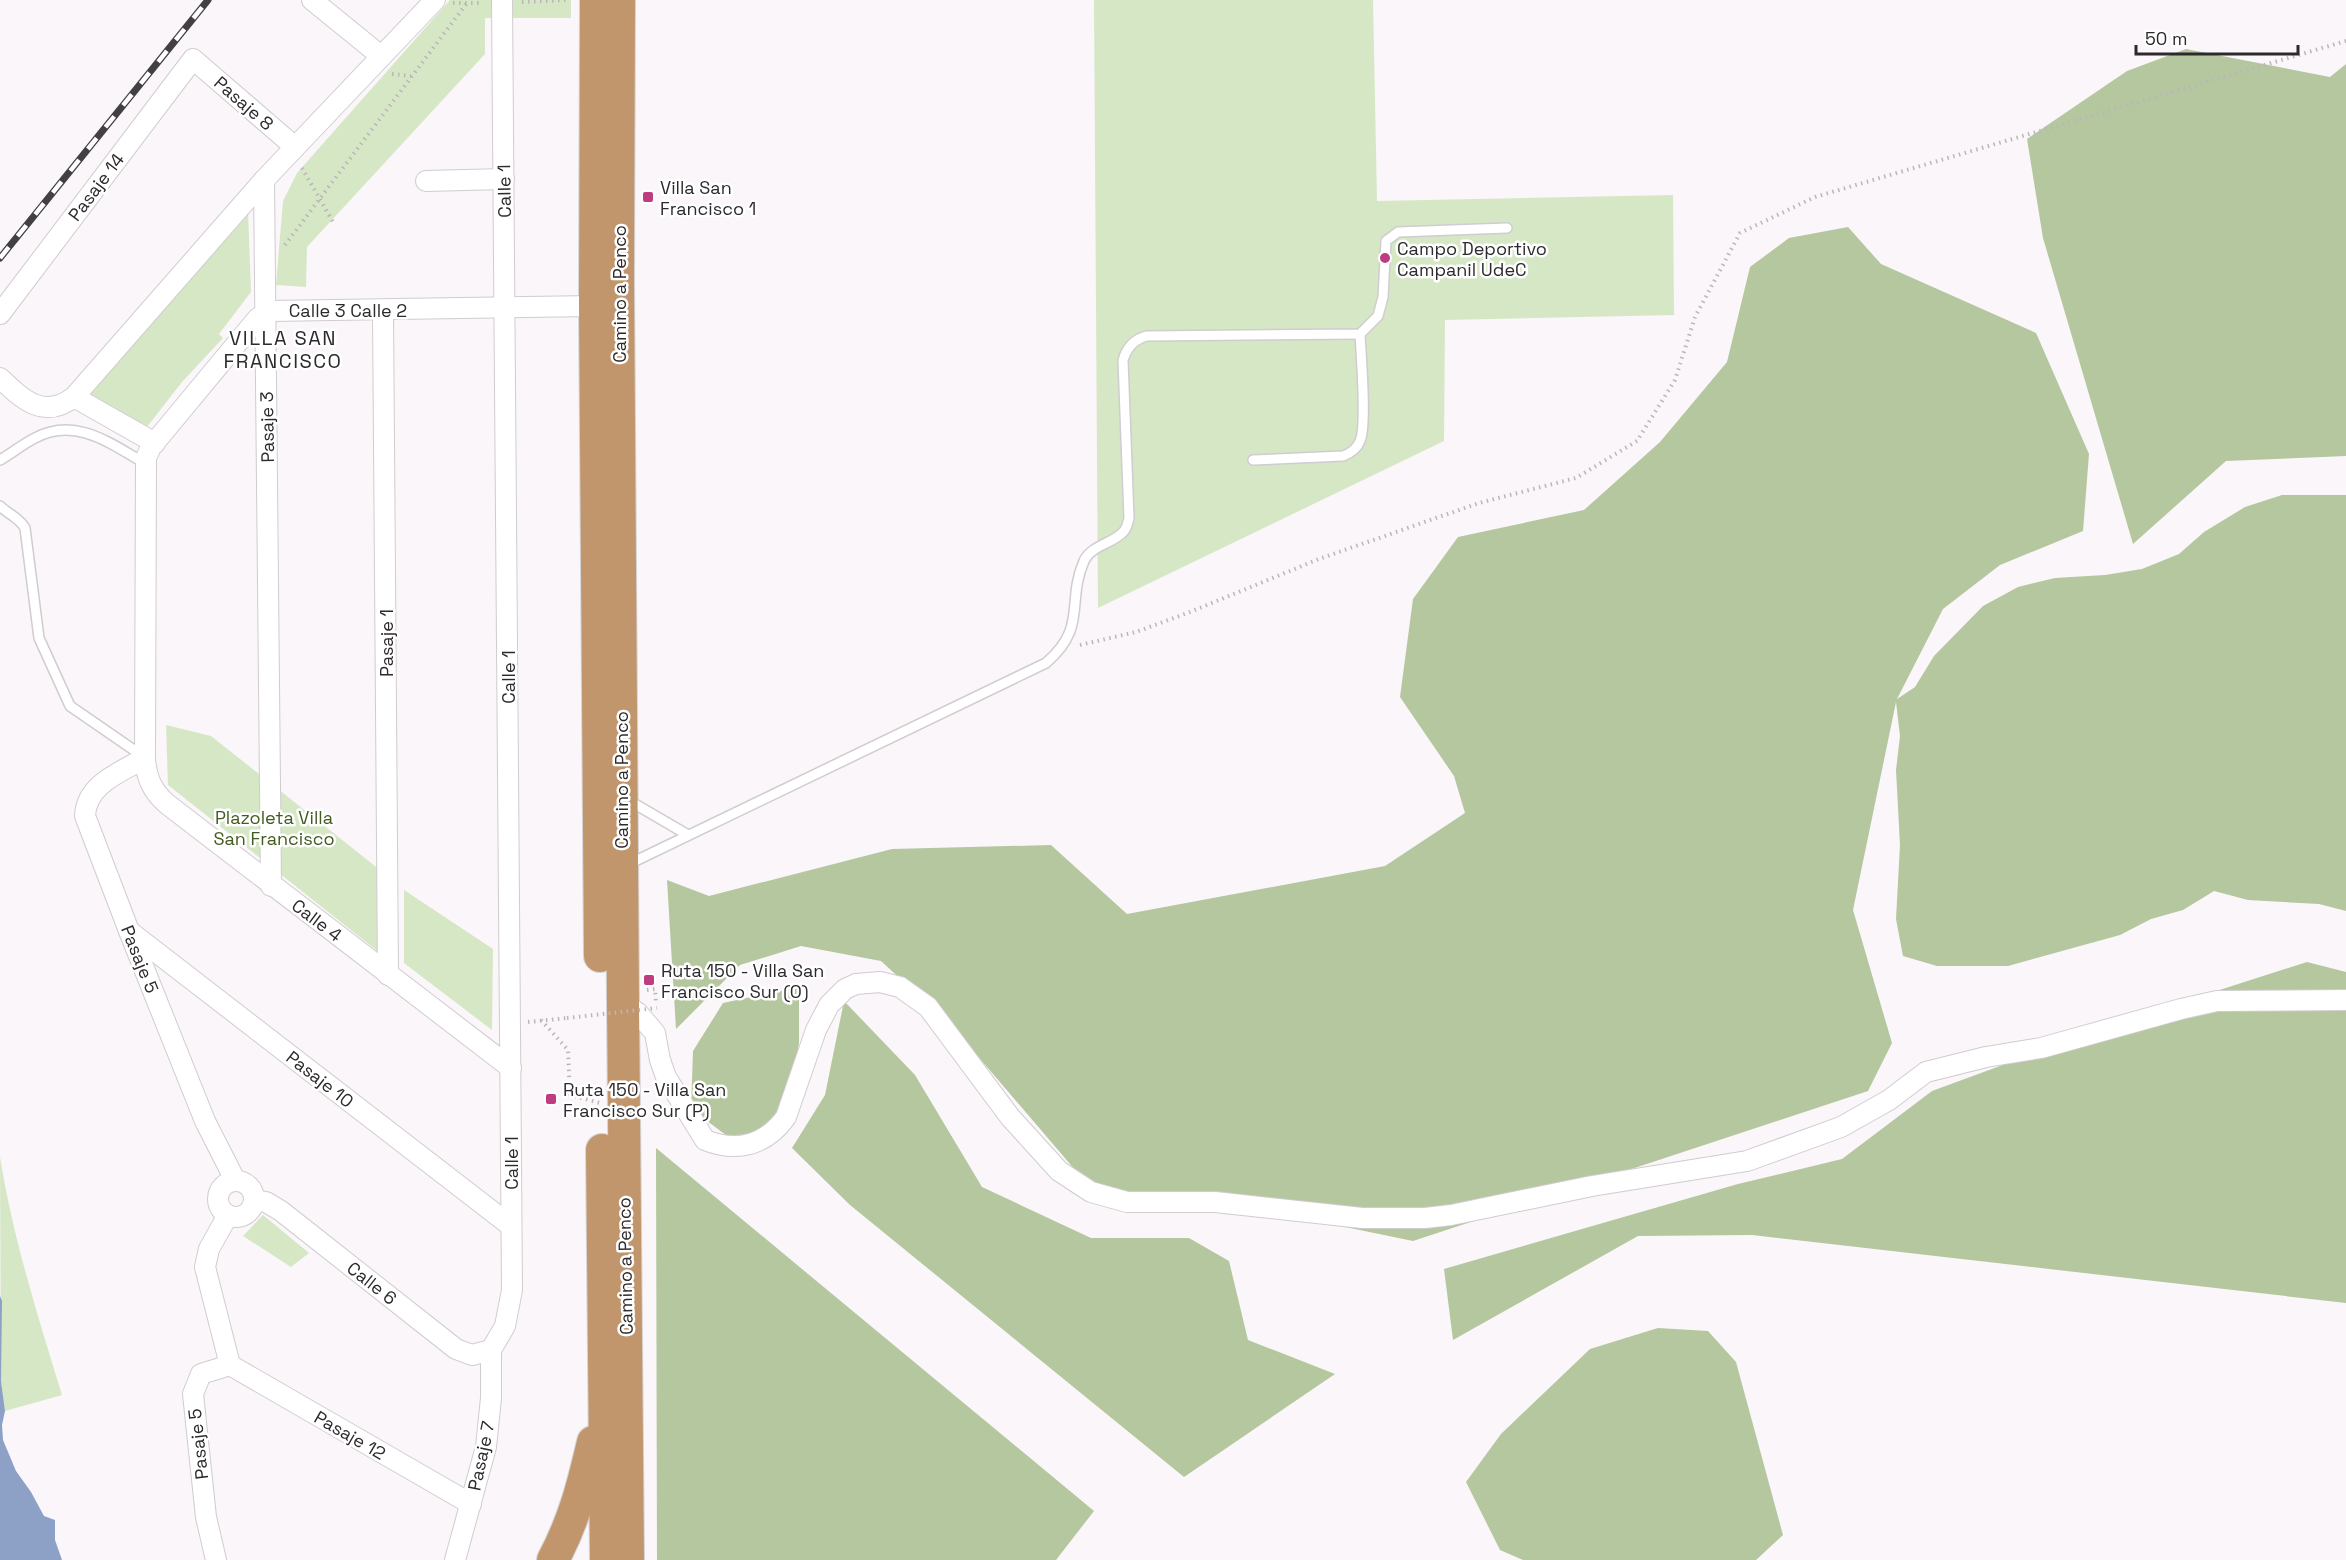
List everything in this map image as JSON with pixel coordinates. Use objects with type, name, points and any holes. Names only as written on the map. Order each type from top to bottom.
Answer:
[{"type":"highway","name":"Camino a Penco","points":[[619,0],[618,291],[622,1003],[628,1560]]},
{"type":"highway","name":"Camino a Penco","points":[[570,1],[595,306],[606,1560]]},
{"type":"highway","points":[[553,1560],[567,1534],[577,1507],[604,1401]]},
{"type":"street","points":[[312,0],[381,56]]},
{"type":"street","points":[[0,378],[22,398],[36,405],[51,408],[63,406],[74,398],[264,180],[435,0]]},
{"type":"street","name":"Calle 1","points":[[491,1350],[505,1326],[511,1302],[512,1227],[502,0]]},
{"type":"street","name":"Pasaje 8","points":[[193,59],[295,147]]},
{"type":"street","name":"Pasaje 14","points":[[0,314],[193,59]]},
{"type":"street","points":[[426,180],[504,179]]},
{"type":"street","name":"Pasaje 3","points":[[264,180],[271,885]]},
{"type":"street","name":"Calle 3 Calle 2","points":[[145,758],[146,464],[149,451],[258,318],[266,312],[273,311],[595,306]]},
{"type":"street","name":"Pasaje 1","points":[[383,310],[388,975]]},
{"type":"street","points":[[74,398],[155,443]]},
{"type":"street","name":"Calle 4","points":[[145,758],[145,771],[149,783],[160,798],[511,1068]]},
{"type":"street","name":"Pasaje 5","points":[[145,758],[97,788],[85,806],[88,825],[205,1121],[235,1180]]},
{"type":"street","name":"Pasaje 10","points":[[129,931],[512,1227]]},
{"type":"street","points":[[622,1003],[638,1013],[655,1033],[666,1077],[705,1140],[714,1144],[734,1147],[755,1143],[780,1126],[786,1117],[816,1030],[829,1005],[845,989],[868,982],[880,982],[900,987],[928,1007],[1010,1117],[1059,1171],[1091,1191],[1127,1202],[1215,1202],[1342,1216],[1394,1219],[1451,1215],[1592,1186],[1748,1161],[1841,1127],[1889,1100],[1926,1072],[1986,1057],[2041,1048],[2110,1027],[2217,1001],[2346,1000]]},
{"type":"street","points":[[235,1180],[224,1185],[218,1195],[219,1207],[228,1215],[240,1217],[250,1211],[254,1200]]},
{"type":"street","name":"Calle 6","points":[[235,1180],[251,1188],[254,1200],[266,1202],[281,1211],[456,1349],[472,1355],[491,1350]]},
{"type":"street","points":[[228,1215],[209,1249],[205,1267],[230,1365]]},
{"type":"street","name":"Pasaje 7","points":[[455,1560],[486,1447],[490,1423],[491,1350]]},
{"type":"street","name":"Pasaje 5","points":[[216,1560],[206,1517],[193,1394],[201,1374],[230,1365]]},
{"type":"street","name":"Pasaje 12","points":[[230,1365],[471,1504]]},
{"type":"lane","points":[[622,867],[1046,663],[1061,649],[1074,625],[1078,576],[1085,558],[1099,546],[1124,532],[1130,518],[1123,360],[1131,344],[1147,336],[1360,334],[1378,316],[1383,297],[1386,242],[1398,232],[1508,228]]},
{"type":"lane","points":[[1253,460],[1343,456],[1358,446],[1363,429],[1360,334]]},
{"type":"lane","points":[[0,460],[37,437],[59,430],[82,430],[146,464]]},
{"type":"lane","points":[[0,506],[5,512],[20,519],[25,528],[39,638],[70,706],[145,758]]},
{"type":"lane","points":[[622,796],[688,835]]},
{"type":"path","points":[[282,249],[467,3]]},
{"type":"path","points":[[1061,649],[1136,632],[1319,559],[1479,503],[1576,478],[1637,441],[1675,380],[1695,317],[1740,233],[1815,197],[2346,41]]},
{"type":"path","points":[[295,147],[298,161],[333,222]]},
{"type":"path","points":[[602,1104],[570,1095],[568,1050],[541,1020],[657,1008],[655,989]]},
{"type":"green space","points":[[450,0],[571,0],[571,18],[485,18],[485,54],[307,247],[306,287],[276,285],[283,201],[297,173]]},
{"type":"green space","name":"Campo Deportivo Campanil UdeC","points":[[1094,0],[1373,0],[1377,201],[1673,195],[1674,315],[1445,320],[1444,441],[1098,608]]},
{"type":"green space","points":[[2186,49],[2330,77],[2346,64],[2346,456],[2226,461],[2133,544],[2043,238],[2027,139],[2127,71]]},
{"type":"green space","points":[[248,211],[251,292],[219,334],[223,338],[182,382],[143,432],[76,388]]},
{"type":"green space","points":[[1848,227],[1881,264],[2036,333],[2089,454],[2083,531],[2000,565],[1943,609],[1897,699],[1915,687],[1934,656],[1983,606],[2018,587],[2055,578],[2105,575],[2142,569],[2179,554],[2204,532],[2245,507],[2282,495],[2346,495],[2346,911],[2319,904],[2248,900],[2214,891],[2183,910],[2151,919],[2120,935],[2008,966],[1937,966],[1903,956],[1896,919],[1900,845],[1896,770],[1900,736],[1896,702],[1853,910],[1892,1043],[1868,1091],[1413,1241],[1243,1206],[1099,1198],[953,1027],[881,961],[801,946],[740,965],[676,1029],[667,880],[709,896],[892,849],[1051,845],[1127,914],[1385,866],[1465,813],[1454,776],[1400,697],[1413,599],[1458,537],[1584,510],[1660,442],[1727,362],[1750,267],[1789,238]]},
{"type":"green space","name":"Plazoleta Villa San Francisco","points":[[166,725],[211,736],[380,870],[380,953],[168,785]]},
{"type":"green space","points":[[404,890],[493,949],[492,1030],[404,963]]},
{"type":"green space","points":[[2307,962],[2346,972],[2346,1303],[1752,1235],[1638,1236],[1453,1340],[1444,1269],[1738,1184],[1842,1159],[1932,1091],[2123,1021]]},
{"type":"green space","points":[[799,987],[799,1043],[789,1103],[746,1150],[691,1109],[693,1051],[723,1003]]},
{"type":"green space","points":[[844,1001],[915,1075],[982,1187],[1091,1238],[1189,1238],[1229,1261],[1248,1340],[1335,1374],[1184,1477],[850,1205],[792,1148],[825,1095]]},
{"type":"green space","points":[[656,1148],[1094,1511],[1056,1560],[657,1560]]},
{"type":"green space","points":[[0,1157],[19,1247],[62,1395],[5,1411],[1,1381]]},
{"type":"green space","points":[[263,1215],[309,1253],[291,1267],[243,1236]]},
{"type":"green space","points":[[1658,1328],[1708,1331],[1736,1362],[1783,1535],[1756,1560],[1523,1560],[1500,1550],[1466,1482],[1501,1434],[1590,1349]]},
{"type":"water","points":[[0,1296],[2,1301],[1,1381],[5,1411],[2,1425],[3,1440],[16,1471],[44,1516],[55,1520],[55,1540],[62,1560],[0,1560]]},
{"type":"railway","points":[[0,258],[208,0]]},
{"type":"place","name":"Villa San Francisco 1","points":[[648,197]]},
{"type":"place","name":"Campo Deportivo Campanil UdeC","points":[[1385,258]]},
{"type":"place","name":"Ruta 150 - Villa San Francisco Sur (O)","points":[[649,980]]},
{"type":"place","name":"Ruta 150 - Villa San Francisco Sur (P)","points":[[551,1099]]},
{"type":"district","name":"VILLA SAN FRANCISCO","points":[[283,350]]}]
